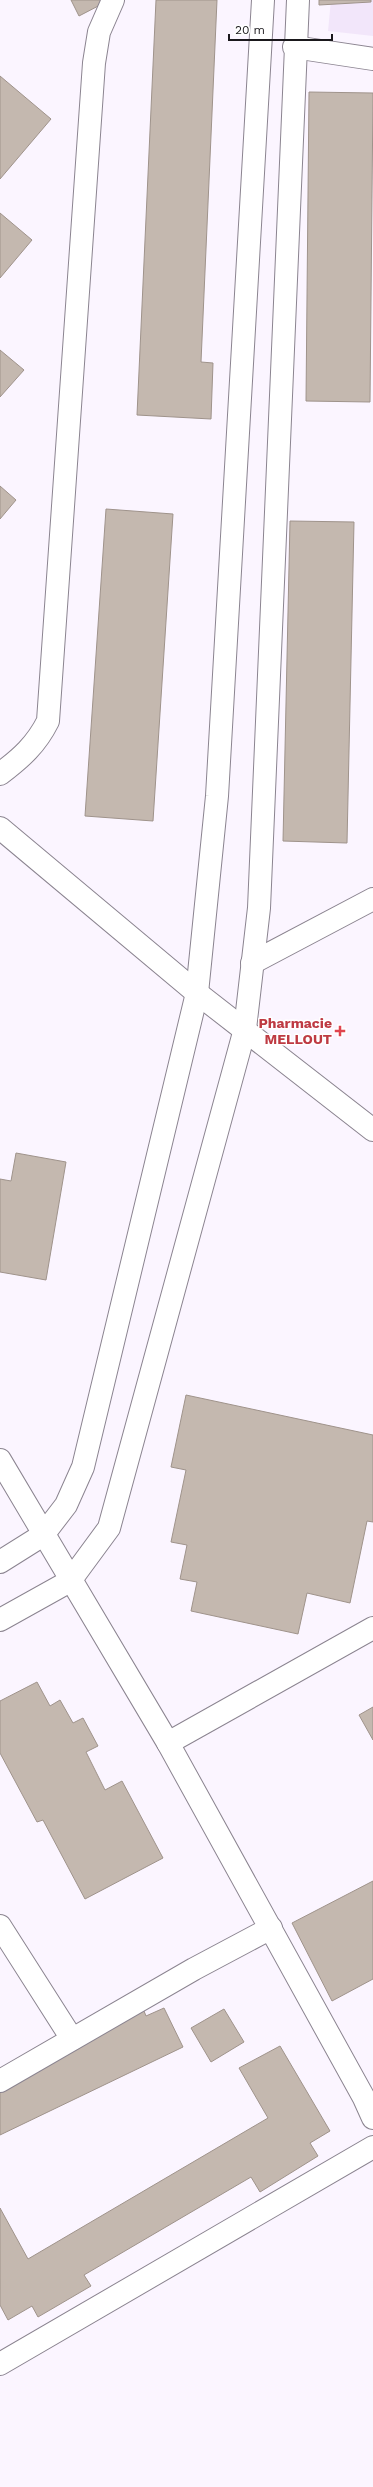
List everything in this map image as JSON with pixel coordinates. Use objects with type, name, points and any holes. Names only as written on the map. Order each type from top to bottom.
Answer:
[{"type":"street","points":[[0,774],[25,755],[39,739],[48,721],[94,63],[99,32],[113,0]]},
{"type":"street","points":[[0,1562],[43,1535],[66,1505],[83,1466],[197,993],[217,796],[263,0]]},
{"type":"street","points":[[0,1620],[70,1581],[109,1528],[245,1028],[259,900],[294,46],[298,0]]},
{"type":"street","points":[[294,46],[373,59]]},
{"type":"street","points":[[0,828],[197,993],[245,1028],[373,1130]]},
{"type":"street","points":[[252,963],[373,899]]},
{"type":"street","points":[[0,1460],[70,1581],[168,1742],[364,2098],[373,2118]]},
{"type":"street","points":[[168,1742],[373,1628]]},
{"type":"street","points":[[0,1926],[72,2039]]},
{"type":"street","points":[[0,2081],[194,1969],[271,1928]]},
{"type":"street","points":[[0,2364],[373,2147]]},
{"type":"shaded area","points":[[331,0],[373,0],[373,36],[328,31]]},
{"type":"building","points":[[71,0],[102,0],[104,3],[79,16]]},
{"type":"building","points":[[156,0],[217,0],[201,362],[213,363],[211,419],[137,415]]},
{"type":"building","points":[[319,0],[371,0],[371,2],[319,5]]},
{"type":"building","points":[[0,76],[51,119],[0,179]]},
{"type":"building","points":[[309,92],[373,93],[370,402],[306,401]]},
{"type":"building","points":[[0,213],[32,240],[0,278]]},
{"type":"building","points":[[0,350],[24,370],[0,397]]},
{"type":"building","points":[[0,486],[16,500],[0,519]]},
{"type":"building","points":[[106,509],[173,514],[153,821],[85,816]]},
{"type":"building","points":[[290,521],[354,522],[347,843],[283,841]]},
{"type":"building","points":[[16,1153],[66,1162],[46,1280],[0,1272],[0,1179],[11,1181]]},
{"type":"building","points":[[186,1395],[373,1435],[373,1522],[367,1521],[350,1603],[307,1593],[298,1634],[191,1611],[197,1582],[180,1579],[187,1545],[171,1542],[186,1470],[171,1467]]},
{"type":"building","points":[[37,1682],[50,1706],[60,1700],[73,1723],[83,1718],[98,1746],[86,1752],[105,1790],[122,1781],[163,1858],[85,1899],[43,1820],[37,1822],[0,1753],[0,1701]]},
{"type":"building","points":[[373,1707],[373,1740],[359,1715]]},
{"type":"building","points":[[373,1881],[373,1979],[332,2001],[292,1923]]},
{"type":"building","points":[[142,2006],[146,2016],[164,2008],[183,2047],[0,2135],[0,2073]]},
{"type":"building","points":[[224,2009],[244,2042],[211,2062],[191,2028]]},
{"type":"building","points":[[280,2046],[330,2131],[310,2143],[318,2156],[260,2192],[251,2177],[84,2275],[91,2286],[38,2317],[32,2306],[8,2320],[0,2305],[0,2208],[28,2259],[268,2118],[239,2068]]},
{"type":"place","name":"Pharmacie MELLOUT","points":[[340,1031]]}]
